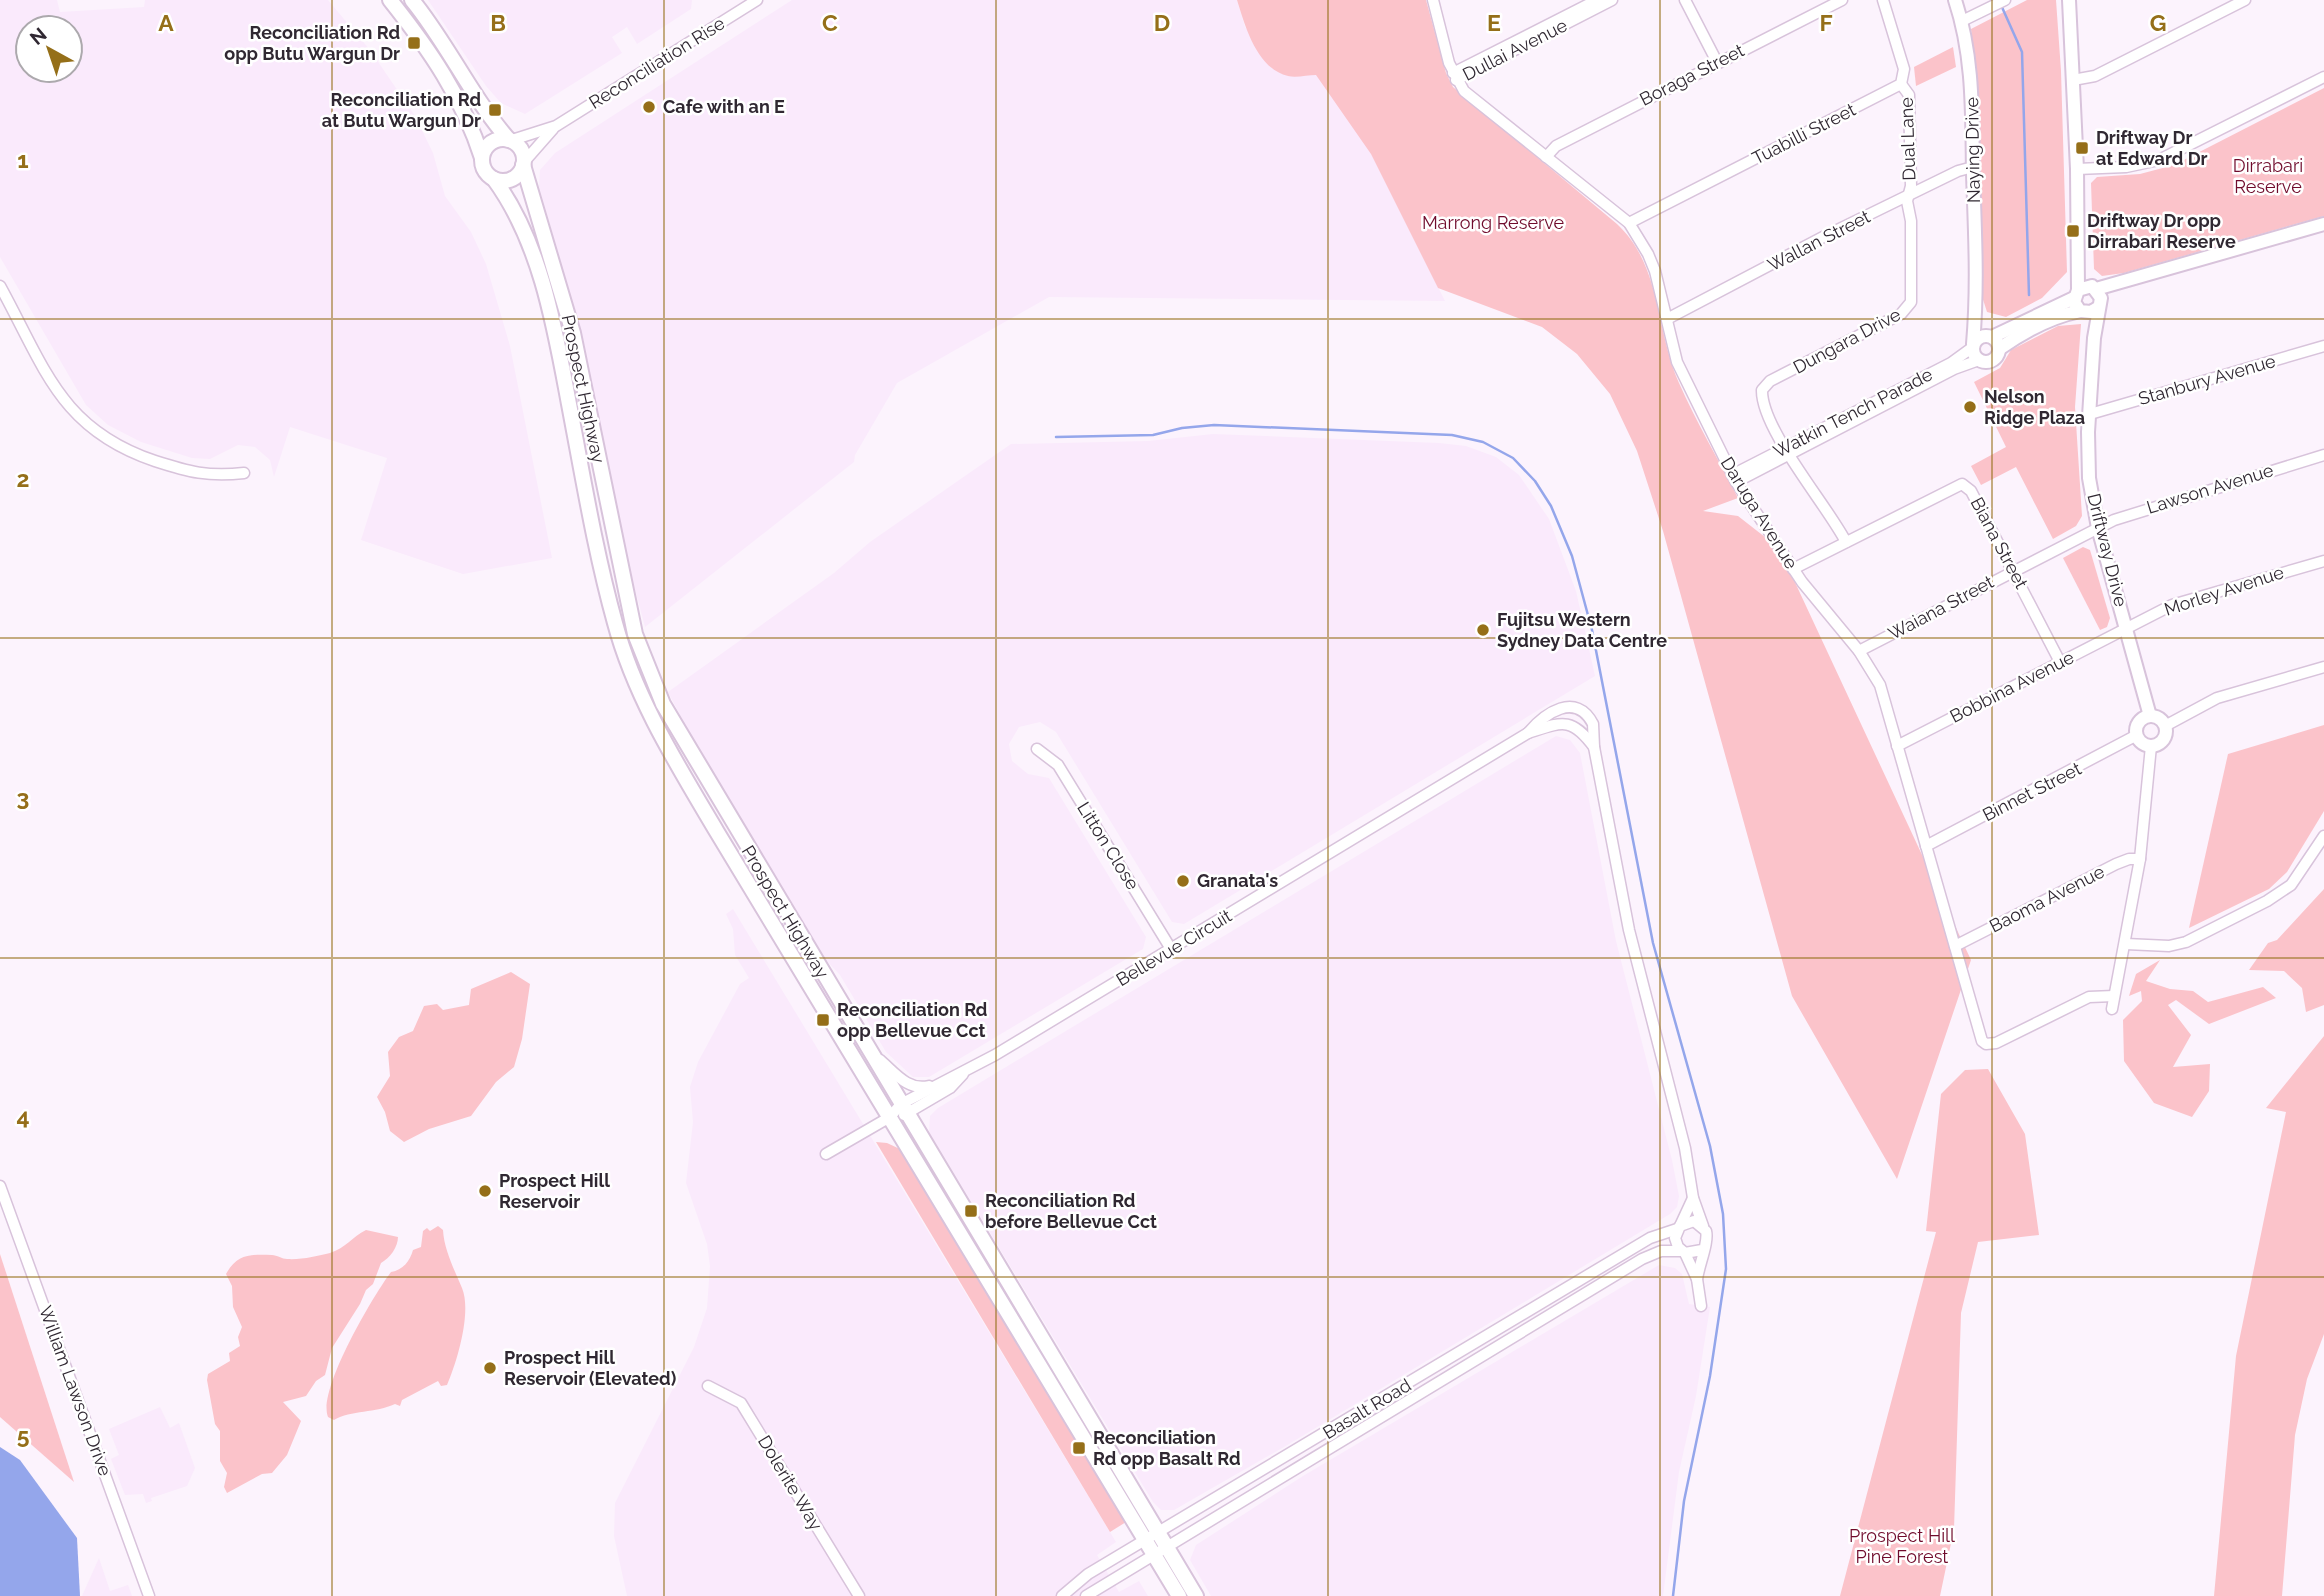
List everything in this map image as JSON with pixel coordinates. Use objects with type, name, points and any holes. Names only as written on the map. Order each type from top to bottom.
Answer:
[{"type":"main road","points":[[390,0],[449,82],[469,118],[485,172],[494,179],[513,178],[524,164],[522,149],[496,124],[460,67],[412,0]]},
{"type":"main road","points":[[482,158],[485,149],[494,141],[511,140]]},
{"type":"main road","name":"Prospect Highway","points":[[524,164],[573,333],[640,652],[670,719],[1196,1596]]},
{"type":"main road","name":"Prospect Highway","points":[[494,179],[517,216],[552,319],[615,624],[634,679],[666,744],[704,810],[1179,1596]]},
{"type":"street","name":"Reconciliation Rise","points":[[511,140],[556,126],[757,0]]},
{"type":"street","name":"Daruga Avenue","points":[[1433,0],[1455,77],[1464,91],[1629,223],[1648,254],[1682,376],[1734,478],[1793,569],[1859,651],[1880,685],[1979,1034],[1986,1044],[1996,1044],[2089,998],[2114,996]]},
{"type":"street","name":"Dullai Avenue","points":[[1455,77],[1597,0]]},
{"type":"street","name":"Dullai Avenue","points":[[1586,6],[1612,0]]},
{"type":"street","points":[[1685,0],[1717,62]]},
{"type":"street","name":"Boraga Street","points":[[1546,157],[1556,146],[1842,0]]},
{"type":"street","points":[[1883,0],[1904,69],[1901,84]]},
{"type":"street","name":"Naying Drive","points":[[1955,0],[1962,21],[1972,94],[1977,302],[1973,346]]},
{"type":"street","points":[[1962,21],[2005,0]]},
{"type":"street","name":"Driftway Drive","points":[[2069,0],[2079,242],[2076,294],[2094,338]]},
{"type":"street","points":[[2073,80],[2095,76],[2245,0]]},
{"type":"street","points":[[2077,169],[2126,167],[2159,160],[2324,78]]},
{"type":"street","name":"Dual Lane","points":[[1901,84],[1909,95],[1911,186],[1907,197]]},
{"type":"street","name":"Tuabilli Street","points":[[1629,223],[1901,84]]},
{"type":"street","name":"Reconciliation Rise","points":[[524,164],[556,126]]},
{"type":"street","name":"Wallan Street","points":[[1667,319],[1958,171],[1973,167]]},
{"type":"street","name":"Dungara Drive","points":[[1787,451],[1763,402],[1762,390],[1770,381],[1907,309],[1913,295],[1911,221],[1907,197]]},
{"type":"street","points":[[2324,224],[2097,296],[2083,312],[2065,314],[2017,336],[1999,349],[1994,360],[1979,360],[1973,346],[1981,336],[1992,337],[2076,294],[2097,296],[2324,232]]},
{"type":"street","name":"Driftway Drive","points":[[2079,242],[2097,296],[2089,478],[2098,528],[2150,716]]},
{"type":"street","points":[[0,286],[66,405],[94,432],[117,447],[190,472],[213,477],[243,473]]},
{"type":"street","name":"Naying Drive","points":[[1977,302],[1992,337]]},
{"type":"street","points":[[1992,337],[1999,349]]},
{"type":"street","name":"Watkin Tench Parade","points":[[1787,451],[1951,363],[1973,346]]},
{"type":"street","name":"Stanbury Avenue","points":[[2090,414],[2324,346]]},
{"type":"street","name":"Watkin Tench Parade","points":[[1734,478],[1954,369],[1979,360]]},
{"type":"street","points":[[1787,451],[1846,542]]},
{"type":"street","name":"Lawson Avenue","points":[[2098,528],[2134,511],[2324,455]]},
{"type":"street","name":"Biana Street","points":[[1793,569],[1962,484],[1972,491],[2060,662]]},
{"type":"street","name":"Waiana Street","points":[[1859,651],[2098,528]]},
{"type":"street","name":"Morley Avenue","points":[[2127,628],[2185,600],[2324,561]]},
{"type":"street","name":"Bobbina Avenue","points":[[1898,746],[2127,628]]},
{"type":"street","points":[[2165,726],[2217,698],[2324,667]]},
{"type":"street","name":"Bellevue Circuit","points":[[904,1109],[935,1085],[963,1074],[1528,733],[1551,711],[1571,707],[1590,717],[1593,724],[1594,747],[1629,930],[1685,1148],[1693,1198],[1703,1226]]},
{"type":"street","points":[[2150,716],[2165,726],[2163,740],[2151,746],[2145,745],[2137,735],[2140,721],[2150,716]]},
{"type":"street","name":"Bellevue Circuit","points":[[1528,733],[1566,723],[1579,728],[1594,747]]},
{"type":"street","name":"Binnet Street","points":[[1926,846],[2137,735]]},
{"type":"street","points":[[2112,1009],[2140,859],[2151,746]]},
{"type":"street","name":"Litton Close","points":[[1037,749],[1058,765],[1171,949]]},
{"type":"street","points":[[2126,944],[2169,946],[2186,942],[2267,901],[2297,878],[2324,836]]},
{"type":"street","name":"Baoma Avenue","points":[[1955,946],[2116,864],[2129,859],[2140,859]]},
{"type":"street","points":[[867,1048],[908,1084],[920,1088],[935,1085]]},
{"type":"street","name":"Bellevue Circuit","points":[[826,1154],[904,1109],[950,1088],[963,1074]]},
{"type":"street","name":"William Lawson Drive","points":[[0,1186],[149,1596]]},
{"type":"street","points":[[1693,1198],[1679,1227],[1676,1243],[1684,1252],[1697,1279],[1701,1306]]},
{"type":"street","points":[[1679,1227],[1694,1221],[1703,1226],[1708,1236],[1702,1250],[1697,1279]]},
{"type":"street","name":"Basalt Road","points":[[1062,1596],[1088,1574],[1158,1532],[1345,1423],[1650,1238],[1679,1227]]},
{"type":"street","points":[[1684,1252],[1702,1250]]},
{"type":"street","name":"Basalt Road","points":[[1086,1596],[1642,1259],[1661,1251],[1684,1252]]},
{"type":"street","name":"Dolerite Way","points":[[708,1385],[741,1403],[859,1596]]},
{"type":"street","points":[[1345,1423],[1351,1435]]},
{"type":"shaded area","points":[[0,0],[57,0],[60,12],[144,7],[145,0],[328,0],[370,50],[415,116],[433,153],[445,196],[471,232],[486,264],[510,346],[552,558],[463,574],[361,540],[387,458],[290,427],[274,477],[270,460],[255,447],[238,445],[210,459],[192,458],[141,442],[108,425],[86,405],[0,257]]},
{"type":"shaded area","points":[[428,0],[692,0],[691,9],[637,44],[627,27],[612,37],[622,53],[525,114],[501,103],[486,86]]},
{"type":"shaded area","points":[[792,0],[1237,0],[1245,27],[1287,76],[1316,74],[1371,153],[1445,301],[1049,297],[897,383],[855,455],[854,462],[645,627],[625,552],[583,339],[539,187],[540,170],[555,153]]},
{"type":"shaded area","points":[[1213,434],[1439,443],[1466,446],[1496,457],[1519,475],[1549,519],[1576,591],[1595,676],[1184,924],[1172,922],[1056,732],[1040,722],[1019,727],[1009,744],[1012,761],[1028,774],[1049,778],[1146,937],[1143,949],[929,1077],[913,1077],[886,1052],[840,975],[824,958],[701,755],[668,692],[834,573],[870,542],[1011,444],[1148,441]]},
{"type":"shaded area","points":[[1556,736],[1570,740],[1580,753],[1616,941],[1672,1160],[1679,1196],[1677,1207],[1670,1214],[1284,1447],[1174,1510],[1161,1510],[1153,1502],[929,1132],[930,1116],[938,1108]]},
{"type":"shaded area","points":[[733,909],[1116,1542],[1097,1555],[1119,1592],[1139,1581],[1148,1596],[627,1596],[614,1536],[615,1503],[694,1347],[707,1308],[710,1266],[707,1244],[686,1183],[693,1122],[690,1087],[698,1062],[740,984],[749,978],[735,955],[733,929],[726,914]]},
{"type":"shaded area","points":[[1659,1265],[1675,1268],[1682,1274],[1689,1304],[1710,1307],[1696,1396],[1679,1472],[1663,1596],[1211,1596],[1190,1560],[1196,1545],[1303,1476]]},
{"type":"shaded area","points":[[160,1407],[170,1428],[179,1423],[195,1468],[187,1486],[151,1498],[152,1501],[146,1503],[143,1494],[125,1495],[111,1459],[119,1455],[109,1429]]},
{"type":"shaded area","points":[[99,1558],[110,1591],[128,1585],[132,1596],[82,1596]]},
{"type":"green space","name":"Marrong Reserve","points":[[1237,0],[1426,0],[1446,73],[1453,87],[1617,224],[1632,241],[1650,279],[1679,383],[1738,498],[1703,511],[1738,516],[1779,548],[1971,960],[1897,1179],[1792,996],[1663,531],[1637,451],[1610,394],[1577,354],[1542,327],[1438,288],[1371,154],[1316,75],[1288,76],[1268,65],[1254,45]]},
{"type":"green space","points":[[2027,0],[2056,0],[2061,71],[2067,272],[2042,298],[2006,317],[1987,312],[1980,290],[1977,89],[1971,29]]},
{"type":"green space","points":[[1953,47],[1956,67],[1916,86],[1914,67]]},
{"type":"green space","name":"Dirrabari Reserve","points":[[2324,88],[2324,216],[2124,273],[2102,276],[2094,269],[2091,183],[2097,177],[2140,174],[2174,165]]},
{"type":"green space","points":[[2081,324],[2075,407],[2082,516],[2076,526],[2053,539],[2016,467],[1981,485],[1971,466],[2006,447],[1974,382],[2000,368],[2011,350],[2058,326]]},
{"type":"green space","points":[[2083,547],[2090,550],[2110,618],[2107,627],[2100,630],[2063,558]]},
{"type":"green space","points":[[2324,725],[2324,811],[2287,872],[2269,889],[2189,928],[2228,754]]},
{"type":"green space","points":[[2324,889],[2324,1005],[2306,1012],[2302,988],[2284,971],[2249,970],[2268,943],[2277,940]]},
{"type":"green space","points":[[2160,960],[2146,981],[2170,989],[2193,991],[2208,1002],[2263,987],[2276,998],[2209,1024],[2176,1000],[2168,1005],[2191,1035],[2173,1067],[2210,1064],[2209,1091],[2192,1117],[2154,1103],[2124,1061],[2123,1020],[2142,1001],[2141,991],[2129,996],[2136,974]]},
{"type":"green space","points":[[511,972],[530,984],[522,1039],[514,1067],[496,1082],[471,1116],[429,1129],[404,1142],[390,1131],[385,1112],[377,1097],[390,1076],[388,1052],[399,1037],[413,1031],[424,1006],[437,1004],[443,1010],[469,1005],[471,989]]},
{"type":"green space","points":[[2324,1036],[2324,1334],[2307,1379],[2295,1435],[2282,1596],[2214,1596],[2236,1356],[2286,1112],[2266,1108]]},
{"type":"green space","name":"Prospect Hill Pine Forest","points":[[1988,1069],[2025,1134],[2039,1235],[1978,1242],[1961,1313],[1954,1529],[1940,1596],[1840,1596],[1936,1232],[1926,1231],[1941,1094],[1965,1070]]},
{"type":"green space","points":[[876,1142],[887,1143],[902,1150],[1126,1522],[1110,1532]]},
{"type":"green space","points":[[438,1226],[443,1230],[448,1253],[465,1298],[462,1337],[447,1385],[441,1386],[438,1381],[402,1400],[400,1406],[395,1404],[334,1420],[328,1417],[327,1404],[338,1366],[372,1301],[391,1272],[402,1267],[413,1250],[421,1247],[423,1231],[427,1228],[430,1231]]},
{"type":"green space","points":[[366,1230],[398,1237],[397,1245],[381,1263],[373,1284],[366,1290],[332,1348],[325,1375],[316,1381],[306,1396],[283,1402],[301,1421],[287,1455],[272,1473],[262,1474],[227,1493],[224,1487],[227,1473],[220,1461],[220,1431],[215,1424],[207,1380],[208,1374],[230,1361],[229,1353],[240,1346],[238,1337],[242,1327],[233,1307],[232,1286],[226,1274],[235,1262],[251,1255],[274,1255],[292,1259],[330,1253]]},
{"type":"green space","points":[[0,1254],[74,1482],[0,1417]]},
{"type":"water","points":[[0,1447],[20,1460],[77,1538],[80,1596],[0,1596]]},
{"type":"waterway","points":[[2001,5],[2022,52],[2029,295]]},
{"type":"waterway","points":[[1056,437],[1153,435],[1182,428],[1214,425],[1452,435],[1483,442],[1513,458],[1535,481],[1551,506],[1572,556],[1592,630],[1653,943],[1710,1146],[1723,1214],[1726,1269],[1710,1376],[1684,1501],[1673,1596]]},
{"type":"place","name":"Reconciliation Rd opp Butu Wargun Dr","points":[[414,43]]},
{"type":"place","name":"Cafe with an E","points":[[649,107]]},
{"type":"place","name":"Reconciliation Rd at Butu Wargun Dr","points":[[495,110]]},
{"type":"place","name":"Driftway Dr at Edward Dr","points":[[2082,148]]},
{"type":"place","name":"Driftway Dr opp Dirrabari Reserve","points":[[2073,231]]},
{"type":"place","name":"Nelson Ridge Plaza","points":[[1970,407]]},
{"type":"place","name":"Fujitsu Western Sydney Data Centre","points":[[1483,630]]},
{"type":"place","name":"Granata's","points":[[1183,881]]},
{"type":"place","name":"Reconciliation Rd opp Bellevue Cct","points":[[823,1020]]},
{"type":"place","name":"Prospect Hill Reservoir","points":[[485,1191]]},
{"type":"place","name":"Reconciliation Rd before Bellevue Cct","points":[[971,1211]]},
{"type":"place","name":"Prospect Hill Reservoir (Elevated)","points":[[490,1368]]},
{"type":"place","name":"Reconciliation Rd opp Basalt Rd","points":[[1079,1448]]}]
